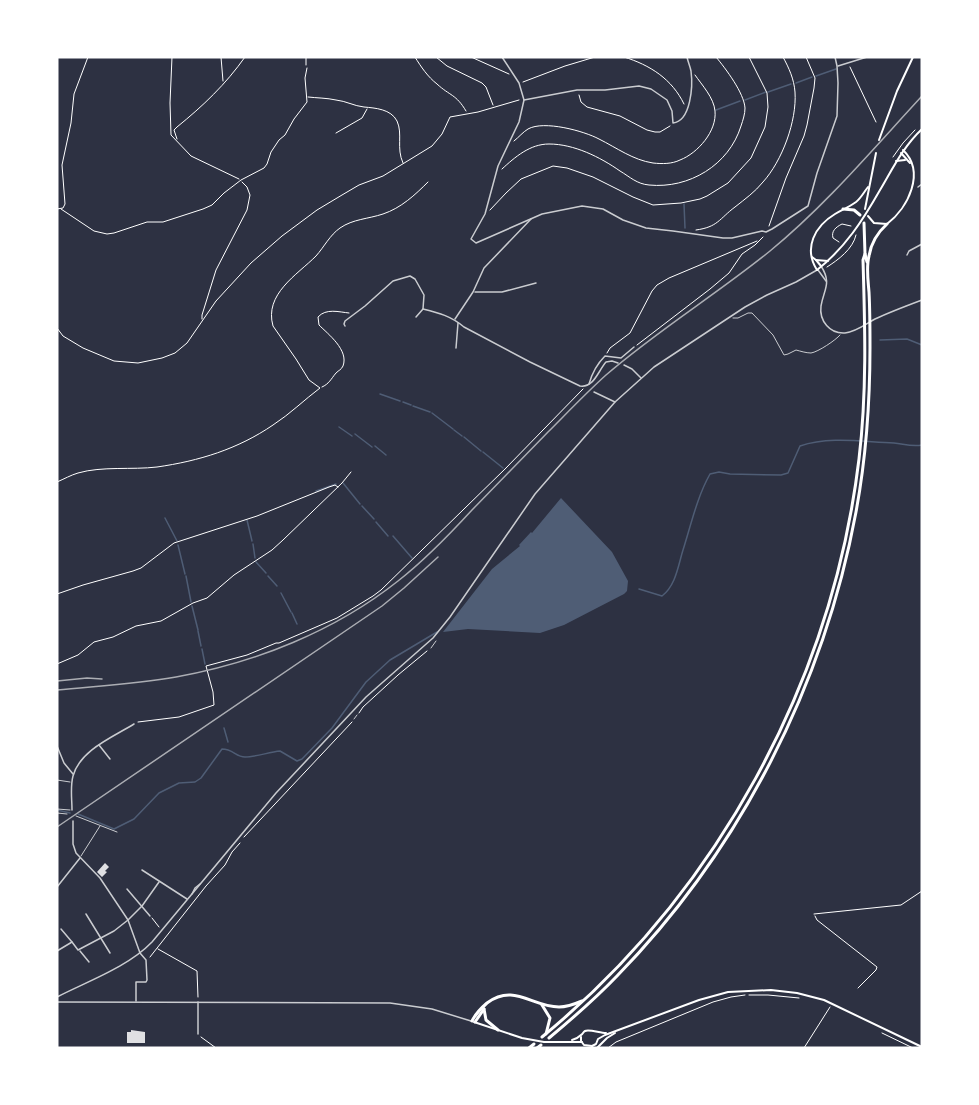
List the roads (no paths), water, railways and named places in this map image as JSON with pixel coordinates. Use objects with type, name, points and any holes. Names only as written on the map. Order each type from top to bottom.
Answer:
[{"type":"highway","points":[[843,209],[854,210],[860,215]]},
{"type":"highway","points":[[542,1037],[584,1001],[629,955],[669,909],[705,861],[761,781],[807,680],[825,633],[845,562],[856,513],[866,441],[870,377],[870,318],[864,223]]},
{"type":"highway","points":[[867,267],[874,240],[886,224]]},
{"type":"highway","points":[[549,1038],[606,986],[651,938],[701,875],[742,809],[808,663],[837,572],[853,501],[861,441],[865,383],[863,260],[865,254]]},
{"type":"highway","points":[[474,1022],[485,1007],[498,997],[514,995],[529,998],[541,1004],[562,1007],[584,1001]]},
{"type":"highway","points":[[541,1004],[550,1018],[546,1034]]},
{"type":"highway","points":[[485,1007],[486,1020],[498,1030]]},
{"type":"highway","points":[[529,1048],[541,1045]]},
{"type":"main road","points":[[879,140],[897,90],[913,57]]},
{"type":"main road","points":[[868,187],[858,200],[827,220],[815,233],[810,245],[813,264],[817,270],[822,268],[843,247],[872,204],[909,141],[922,129]]},
{"type":"main road","points":[[902,152],[912,165]]},
{"type":"main road","points":[[868,216],[874,223],[886,224],[901,211],[910,195],[912,165],[909,157],[902,152]]},
{"type":"main road","points":[[865,209],[876,153]]},
{"type":"main road","points":[[896,161],[907,161]]},
{"type":"main road","points":[[812,257],[822,268]]},
{"type":"main road","points":[[816,260],[828,261]]},
{"type":"main road","points":[[597,1048],[619,1031],[709,997],[728,992],[771,990],[797,993],[824,1000],[922,1047]]},
{"type":"main road","points":[[474,1022],[518,1037],[544,1042],[569,1041],[581,1036],[587,1030],[596,1033],[619,1031]]},
{"type":"main road","points":[[596,1033],[598,1039]]},
{"type":"main road","points":[[581,1036],[586,1047],[591,1047],[598,1039],[609,1033]]},
{"type":"main road","points":[[569,1041],[582,1042]]},
{"type":"street","points":[[502,57],[519,83],[524,100],[519,122],[498,168],[485,214],[472,235],[473,242],[478,243],[532,218],[582,206],[603,209],[639,227],[652,229],[723,238],[766,232],[808,206],[837,116],[838,91],[835,57]]},
{"type":"street","points":[[524,100],[577,90],[605,90],[639,86],[657,92],[666,100],[672,111],[673,123],[681,121],[686,111],[692,84],[691,68],[687,57]]},
{"type":"street","points":[[837,66],[867,57]]},
{"type":"street","points":[[918,188],[922,184]]},
{"type":"street","points":[[455,319],[473,292],[484,268],[532,218]]},
{"type":"street","points":[[907,255],[909,251],[922,244]]},
{"type":"street","points":[[822,268],[827,278],[821,309],[822,317],[828,327],[836,332],[854,331],[875,319],[922,300]]},
{"type":"street","points":[[57,997],[118,967],[152,942],[276,793],[328,736],[366,697],[433,638],[535,494],[615,402],[663,362],[759,299],[817,270],[826,281]]},
{"type":"street","points":[[345,326],[345,321],[393,281],[411,276],[424,295],[423,309],[416,317]]},
{"type":"street","points":[[473,292],[502,292],[536,283]]},
{"type":"street","points":[[423,309],[445,314],[530,363],[584,387],[592,381],[604,363],[609,361],[618,363]]},
{"type":"street","points":[[456,348],[459,322]]},
{"type":"street","points":[[588,385],[599,362],[605,356],[621,358],[634,347]]},
{"type":"street","points":[[624,365],[641,378]]},
{"type":"street","points":[[594,392],[615,402]]},
{"type":"street","points":[[72,810],[73,775],[78,765],[99,745],[134,724]]},
{"type":"street","points":[[99,745],[110,759]]},
{"type":"street","points":[[57,746],[64,763],[73,775]]},
{"type":"street","points":[[73,820],[73,844],[76,854],[100,878],[128,920],[140,953],[147,963],[147,980],[135,982],[136,1002]]},
{"type":"street","points":[[57,887],[80,858]]},
{"type":"street","points":[[142,870],[187,900]]},
{"type":"street","points":[[78,950],[128,920],[142,906],[159,882]]},
{"type":"street","points":[[127,889],[150,916]]},
{"type":"street","points":[[86,915],[110,953]]},
{"type":"street","points":[[61,930],[89,962]]},
{"type":"street","points":[[57,951],[72,942]]},
{"type":"street","points":[[57,1002],[397,1004],[439,1010],[474,1022]]},
{"type":"street","points":[[198,1002],[198,1034]]},
{"type":"lane","points":[[731,316],[738,318],[752,313],[773,335],[784,355],[796,350],[806,353],[814,352],[838,338],[841,333]]},
{"type":"lane","points":[[431,648],[436,641]]},
{"type":"lane","points":[[354,719],[357,715]]},
{"type":"lane","points":[[57,780],[72,783]]},
{"type":"lane","points":[[57,809],[72,810]]},
{"type":"lane","points":[[57,813],[67,814]]},
{"type":"lane","points":[[76,816],[117,832]]},
{"type":"lane","points":[[80,858],[100,826]]},
{"type":"lane","points":[[198,997],[198,1002]]},
{"type":"water","points":[[561,498],[612,552],[628,581],[627,591],[564,625],[540,633],[468,629],[443,632],[492,569],[520,546]]},
{"type":"waterway","points":[[816,76],[836,69]]},
{"type":"waterway","points":[[796,83],[812,77]]},
{"type":"waterway","points":[[768,92],[791,84]]},
{"type":"waterway","points":[[745,100],[766,92]]},
{"type":"waterway","points":[[716,110],[740,101]]},
{"type":"waterway","points":[[684,204],[685,228]]},
{"type":"waterway","points":[[880,340],[907,339],[922,345]]},
{"type":"waterway","points":[[380,394],[400,401]]},
{"type":"waterway","points":[[403,402],[411,405]]},
{"type":"waterway","points":[[413,406],[430,412]]},
{"type":"waterway","points":[[432,413],[453,429]]},
{"type":"waterway","points":[[339,427],[352,436]]},
{"type":"waterway","points":[[454,430],[462,436]]},
{"type":"waterway","points":[[355,434],[372,447]]},
{"type":"waterway","points":[[464,437],[481,451]]},
{"type":"waterway","points":[[639,589],[662,596],[667,592],[676,575],[698,502],[710,474],[719,472],[781,475],[788,473],[800,446],[823,441],[847,440],[922,445]]},
{"type":"waterway","points":[[375,446],[386,455]]},
{"type":"waterway","points":[[483,452],[503,468]]},
{"type":"waterway","points":[[343,483],[360,504]]},
{"type":"waterway","points":[[316,491],[336,484]]},
{"type":"waterway","points":[[362,506],[374,519]]},
{"type":"waterway","points":[[165,518],[177,541]]},
{"type":"waterway","points":[[247,520],[252,541]]},
{"type":"waterway","points":[[376,522],[388,536]]},
{"type":"waterway","points":[[393,536],[412,558]]},
{"type":"waterway","points":[[253,544],[255,558]]},
{"type":"waterway","points":[[178,545],[185,574]]},
{"type":"waterway","points":[[256,562],[266,573]]},
{"type":"waterway","points":[[186,576],[191,602]]},
{"type":"waterway","points":[[268,576],[277,586]]},
{"type":"waterway","points":[[281,593],[291,612]]},
{"type":"waterway","points":[[192,606],[198,630]]},
{"type":"waterway","points":[[292,613],[297,624]]},
{"type":"waterway","points":[[198,631],[201,646]]},
{"type":"waterway","points":[[78,814],[114,829],[134,819],[159,793],[179,783],[195,782],[201,778],[222,749],[245,757],[280,751],[297,761],[302,759],[332,728],[366,682],[390,660],[437,632]]},
{"type":"waterway","points":[[202,649],[205,664]]},
{"type":"waterway","points":[[224,728],[228,742]]},
{"type":"waterway","points":[[57,810],[70,813]]},
{"type":"railway","points":[[57,690],[161,679],[235,663],[264,654],[321,630],[374,599],[408,573],[436,547],[606,375],[750,267],[791,233],[849,176],[922,96]]},
{"type":"railway","points":[[57,827],[382,606],[438,557]]},
{"type":"railway","points":[[57,681],[102,679]]}]
